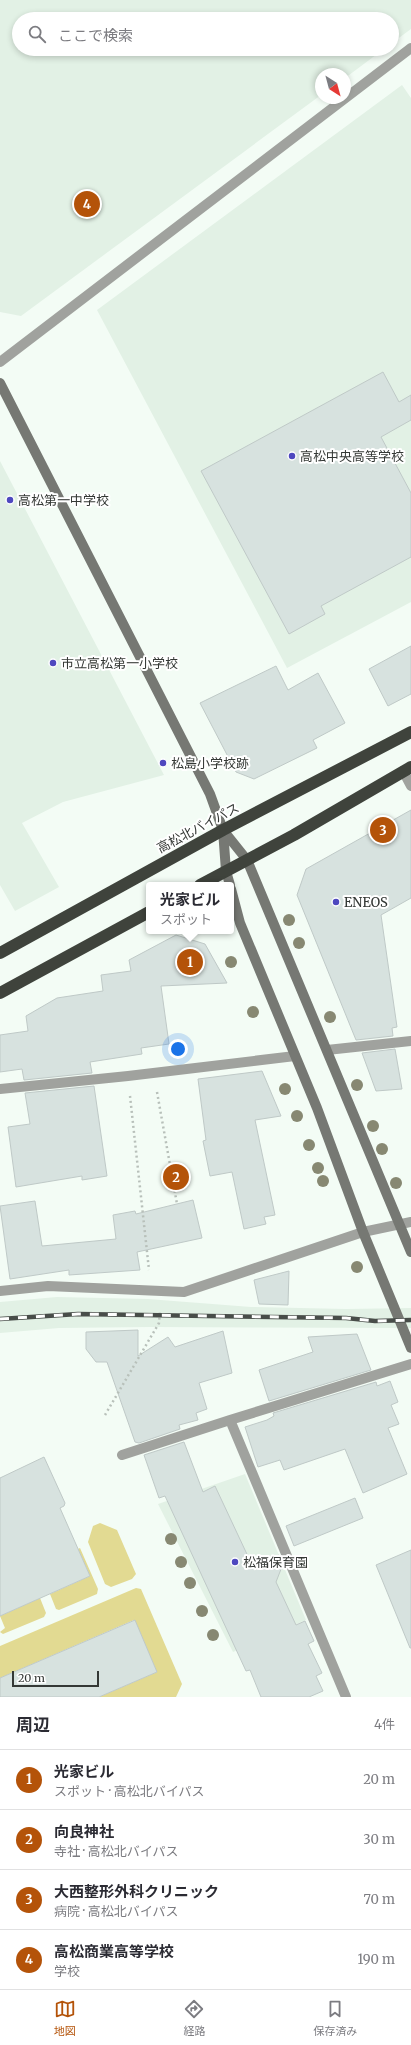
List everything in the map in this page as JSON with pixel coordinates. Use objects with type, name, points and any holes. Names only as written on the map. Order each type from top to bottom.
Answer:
[{"type":"highway","name":"高松北バイパス","points":[[0,953],[222,830],[411,732]]},
{"type":"highway","points":[[206,882],[407,769]]},
{"type":"highway","points":[[0,993],[146,914]]},
{"type":"street","points":[[0,362],[411,48]]},
{"type":"street","points":[[0,383],[210,794],[222,830],[226,871],[229,882]]},
{"type":"street","points":[[407,769],[411,786]]},
{"type":"street","points":[[222,830],[247,860],[411,1252]]},
{"type":"street","points":[[234,900],[240,923],[317,1108],[363,1232],[411,1348]]},
{"type":"street","points":[[327,1050],[411,1041]]},
{"type":"street","points":[[0,1089],[128,1076],[295,1056]]},
{"type":"street","points":[[0,1291],[48,1286],[184,1292],[363,1232],[411,1222]]},
{"type":"street","points":[[122,1455],[411,1364]]},
{"type":"street","points":[[230,1420],[346,1697]]},
{"type":"path","points":[[154,1073],[176,1204]]},
{"type":"path","points":[[105,1415],[159,1323],[128,1076]]},
{"type":"shaded area","points":[[0,0],[411,0],[411,29],[399,38],[399,12],[12,12],[12,56],[375,56],[351,74],[351,68],[315,68],[315,99],[21,316],[0,312]]},
{"type":"shaded area","name":"高松中央高等学校","points":[[402,85],[411,98],[411,602],[287,668],[97,310]]},
{"type":"shaded area","name":"市立高松第一小学校","points":[[0,461],[164,775],[63,802],[22,823],[59,887],[15,911],[0,885]]},
{"type":"shaded area","points":[[57,1297],[148,1299],[251,1307],[346,1309],[411,1308],[411,1328],[59,1328],[0,1333],[0,1302]]},
{"type":"shaded area","name":"松福保育園","points":[[245,1474],[306,1620],[233,1652],[158,1504]]},
{"type":"shaded area","points":[[100,1523],[117,1530],[136,1574],[132,1579],[111,1587],[105,1584],[88,1542],[93,1526]]},
{"type":"shaded area","points":[[80,1548],[98,1589],[97,1594],[59,1610],[56,1609],[50,1594],[90,1576],[78,1549]]},
{"type":"shaded area","points":[[136,1588],[141,1589],[182,1684],[176,1697],[99,1697],[157,1672],[134,1620],[0,1678],[0,1646]]},
{"type":"shaded area","points":[[40,1598],[46,1613],[44,1617],[3,1634],[0,1632],[5,1628],[0,1616]]},
{"type":"building","points":[[383,372],[399,402],[411,395],[411,420],[381,437],[411,493],[411,557],[321,606],[325,614],[289,634],[201,471]]},
{"type":"building","points":[[411,646],[411,694],[388,706],[369,669]]},
{"type":"building","points":[[276,666],[288,690],[318,673],[345,723],[313,740],[317,748],[254,779],[236,772],[200,703]]},
{"type":"building","points":[[411,810],[411,898],[381,915],[397,1027],[392,1028],[393,1036],[356,1040],[297,895],[306,869]]},
{"type":"building","points":[[176,935],[205,944],[227,983],[161,986],[169,1044],[141,1048],[142,1054],[90,1062],[92,1073],[24,1080],[22,1069],[0,1072],[0,1035],[28,1031],[26,1016],[57,998],[103,991],[101,975],[131,971],[129,960]]},
{"type":"building","points":[[395,1049],[402,1089],[376,1091],[362,1053]]},
{"type":"building","points":[[262,1071],[281,1116],[255,1120],[275,1215],[264,1217],[266,1224],[244,1229],[232,1172],[210,1176],[203,1141],[206,1140],[198,1079]]},
{"type":"building","points":[[94,1086],[107,1176],[82,1180],[82,1176],[16,1187],[8,1127],[30,1124],[25,1093]]},
{"type":"building","points":[[193,1200],[202,1238],[137,1252],[140,1270],[69,1275],[69,1270],[10,1279],[0,1206],[35,1201],[42,1246],[116,1239],[113,1215],[135,1211],[136,1214]]},
{"type":"building","points":[[289,1271],[288,1305],[259,1304],[254,1280]]},
{"type":"building","points":[[138,1330],[138,1356],[168,1337],[175,1347],[223,1331],[232,1373],[199,1383],[207,1409],[196,1413],[198,1420],[179,1425],[180,1429],[139,1443],[135,1442],[107,1362],[96,1362],[86,1349],[86,1332]]},
{"type":"building","points":[[357,1334],[371,1370],[269,1401],[259,1370],[313,1352],[308,1337]]},
{"type":"building","points":[[390,1381],[398,1402],[391,1405],[399,1424],[388,1428],[407,1474],[363,1493],[345,1449],[284,1470],[280,1460],[258,1467],[245,1427],[267,1420],[274,1416],[273,1413],[376,1382],[377,1386]]},
{"type":"building","points":[[184,1442],[203,1492],[215,1486],[253,1567],[279,1555],[283,1564],[276,1582],[296,1625],[305,1621],[314,1641],[308,1644],[322,1673],[316,1676],[323,1691],[309,1697],[261,1697],[250,1670],[246,1671],[165,1496],[159,1498],[144,1455]]},
{"type":"building","points":[[44,1457],[65,1503],[64,1506],[60,1508],[90,1576],[0,1616],[0,1478]]},
{"type":"building","points":[[355,1498],[363,1518],[294,1546],[286,1526]]},
{"type":"building","points":[[411,1550],[411,1648],[410,1648],[376,1565]]},
{"type":"building","points":[[135,1620],[157,1672],[99,1697],[0,1697],[0,1678]]},
{"type":"railway","points":[[0,1319],[78,1314],[346,1318],[375,1321],[411,1320]]},
{"type":"place","name":"高松商業高等学校","points":[[87,204]]},
{"type":"place","name":"高松中央高等学校","points":[[292,456]]},
{"type":"place","name":"高松第一中学校","points":[[10,500]]},
{"type":"place","name":"市立高松第一小学校","points":[[53,663]]},
{"type":"place","name":"松島小学校跡","points":[[163,763]]},
{"type":"place","name":"大西整形外科クリニック","points":[[383,830]]},
{"type":"place","name":"ENEOS","points":[[336,902]]},
{"type":"place","name":"光家ビル","points":[[190,962]]},
{"type":"place","name":"向良神社","points":[[176,1177]]},
{"type":"place","name":"松福保育園","points":[[235,1562]]}]
